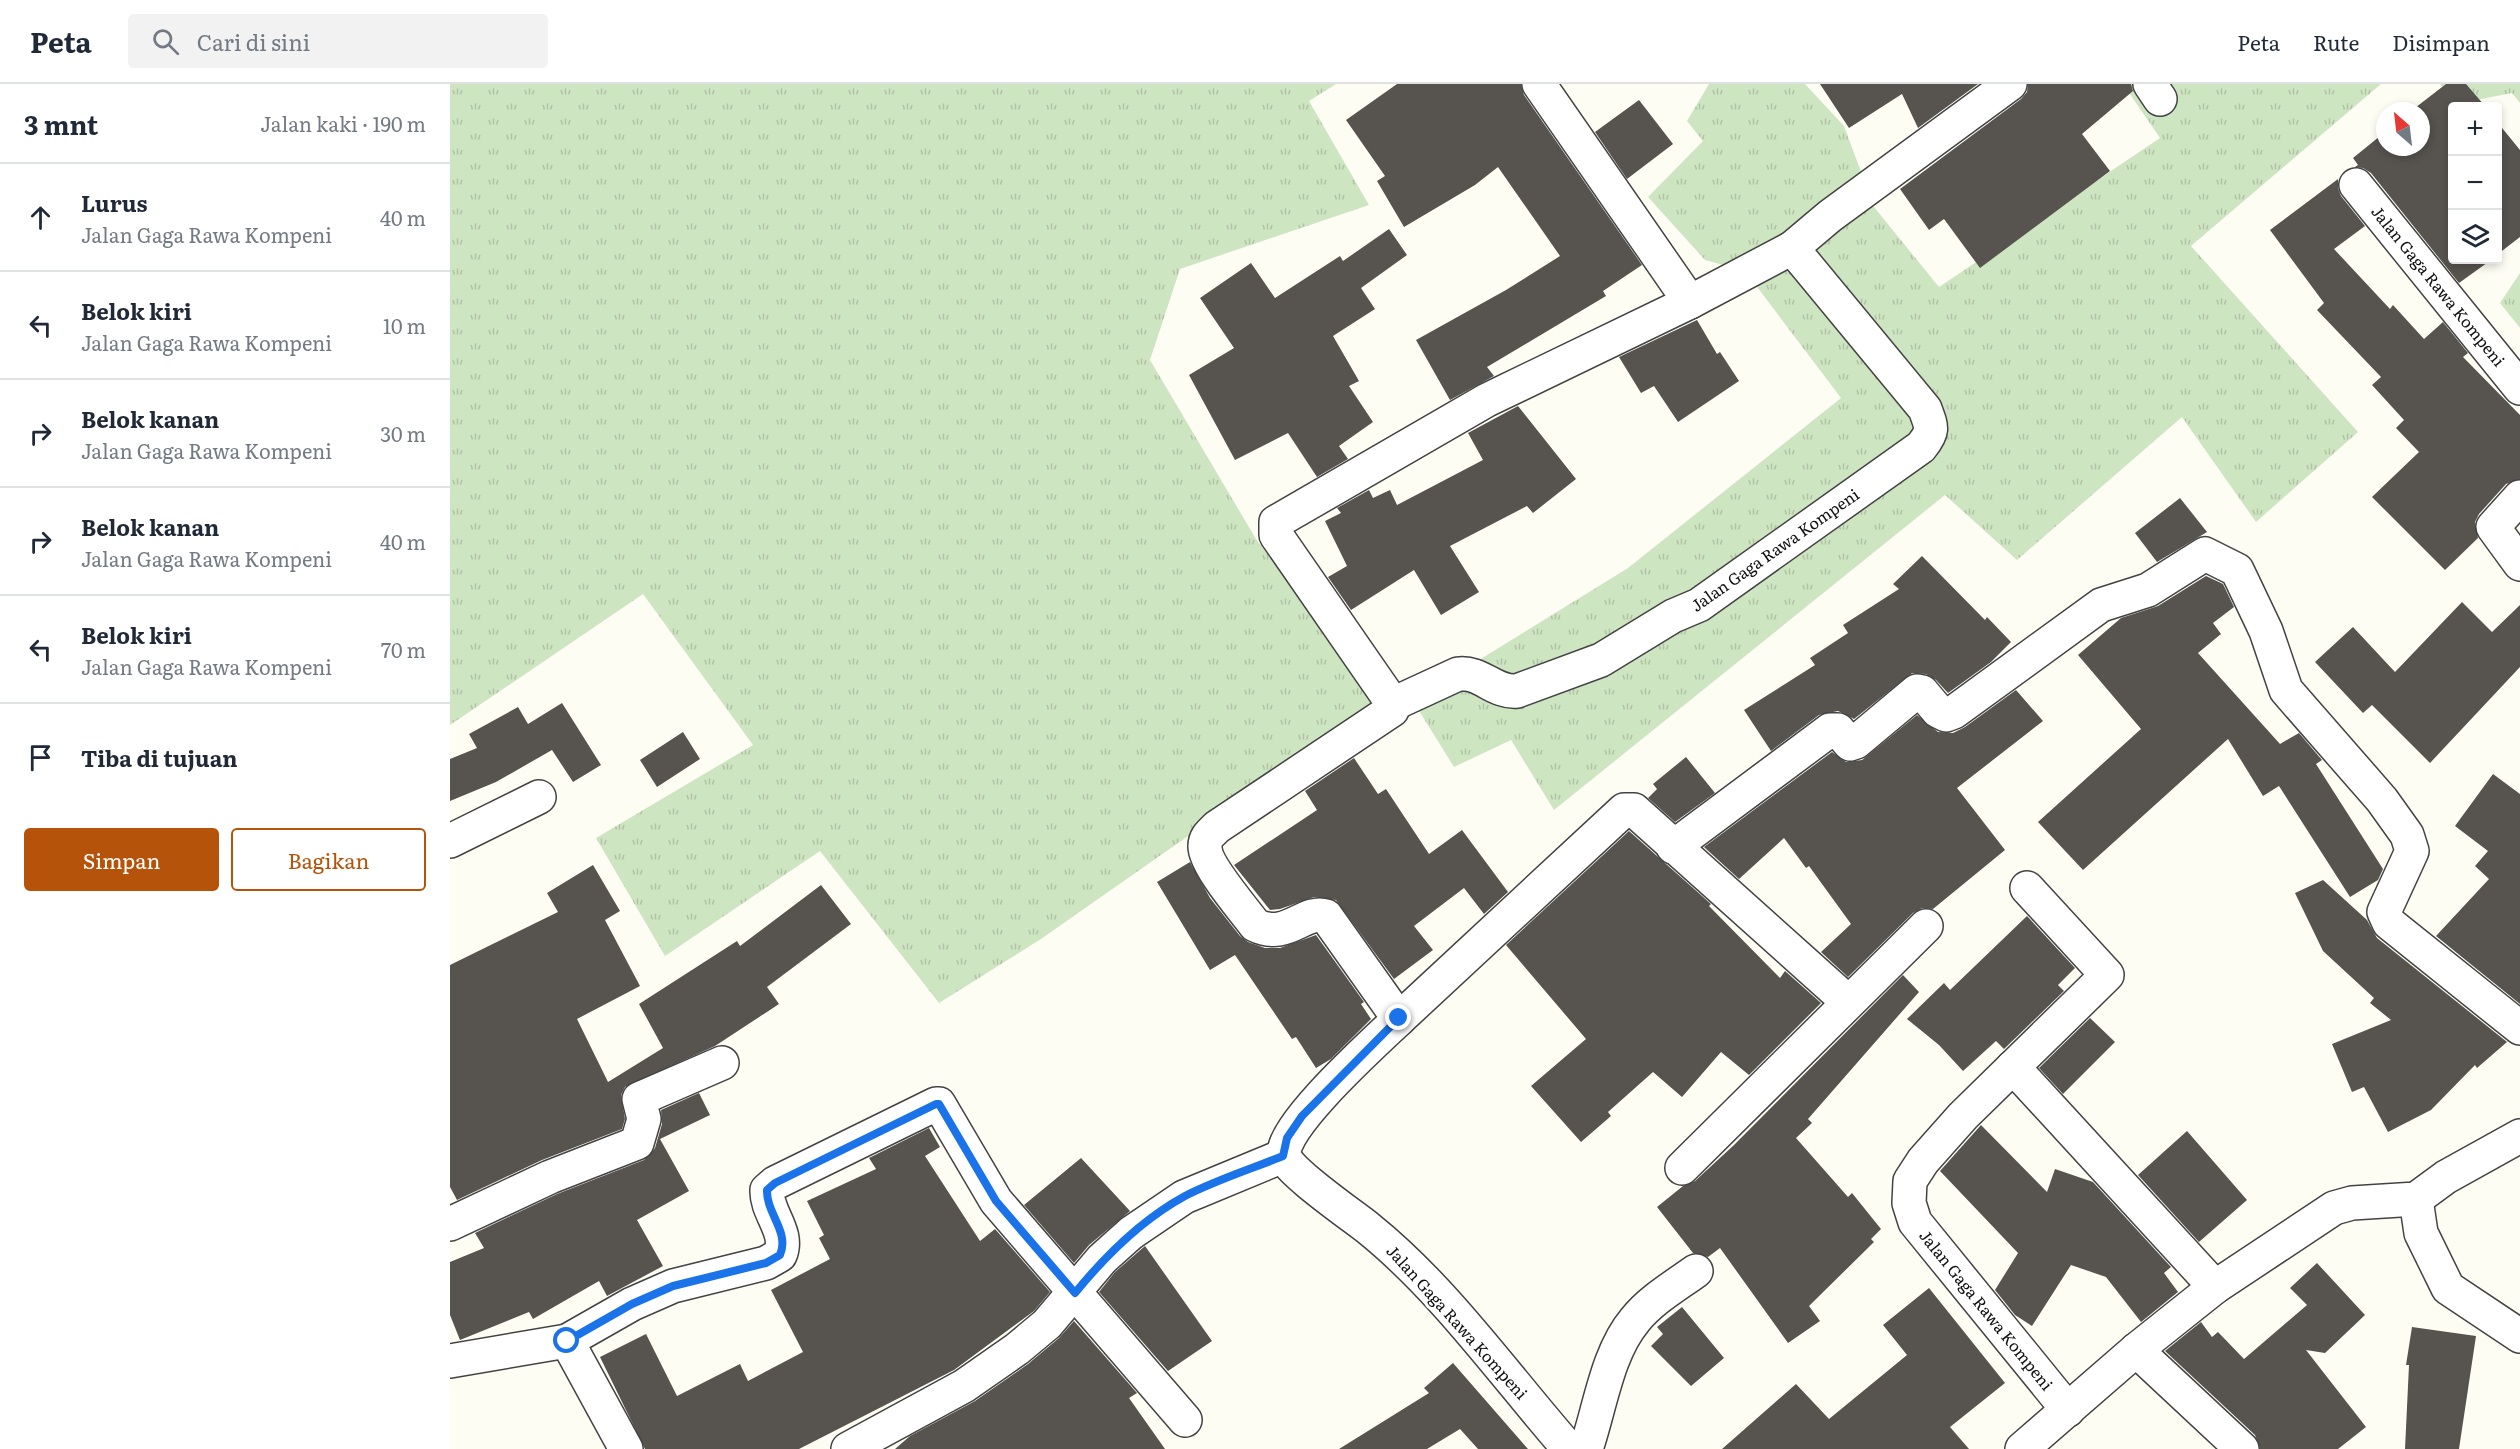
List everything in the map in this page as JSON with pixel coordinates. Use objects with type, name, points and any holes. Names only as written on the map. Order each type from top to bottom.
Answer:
[{"type":"street","points":[[1393,704],[1276,535],[1276,522],[1486,400],[1690,302],[1792,248],[1830,216],[2010,84]]},
{"type":"street","points":[[1548,87],[1690,302]]},
{"type":"street","name":"Jalan Gaga Rawa Kompeni","points":[[2356,185],[2520,388]]},
{"type":"street","name":"Jalan Gaga Rawa Kompeni","points":[[1399,1018],[1326,916],[1315,915],[1278,930],[1266,931],[1255,926],[1210,862],[1205,849],[1207,837],[1217,827],[1392,710],[1393,704],[1458,674],[1469,672],[1506,692],[1518,691],[1601,660],[1673,616],[1699,605],[1921,447],[1931,434],[1931,424],[1925,409],[1792,248]]},
{"type":"street","points":[[2520,498],[2493,527],[2520,564]]},
{"type":"street","points":[[1673,847],[1830,730],[1838,730],[1850,744],[1856,742],[1917,691],[1922,692],[1938,711],[1946,715],[1954,712],[2101,605],[2148,590],[2205,554],[2237,570],[2266,631],[2286,690],[2382,800],[2407,835],[2412,852],[2384,912],[2389,922],[2520,1028]]},
{"type":"street","points":[[450,841],[539,797]]},
{"type":"street","points":[[857,1446],[973,1379],[1047,1324],[1102,1259],[1131,1233],[1184,1197],[1283,1156],[1287,1138],[1302,1116],[1399,1018],[1624,810],[1634,810],[1847,1001]]},
{"type":"street","name":"Jalan Gaga Rawa Kompeni","points":[[2027,888],[2107,975],[1963,1116],[1923,1161],[1910,1181],[1910,1203],[1915,1222],[2068,1410]]},
{"type":"street","points":[[1682,1168],[1847,1001],[1926,926]]},
{"type":"street","points":[[451,1222],[550,1177],[637,1143],[644,1119],[639,1099],[722,1063]]},
{"type":"street","points":[[2013,1067],[2215,1287]]},
{"type":"street","points":[[453,1353],[567,1341],[632,1304],[673,1286],[766,1263],[780,1255],[783,1238],[767,1199],[767,1190],[775,1183],[939,1104],[996,1201],[1185,1420]]},
{"type":"street","points":[[2022,1449],[2136,1350],[2215,1287],[2334,1208],[2352,1203],[2416,1199],[2446,1177],[2520,1136]]},
{"type":"street","name":"Jalan Gaga Rawa Kompeni","points":[[1283,1156],[1291,1170],[1330,1198],[1404,1260],[1569,1449]]},
{"type":"street","points":[[2416,1199],[2421,1233],[2448,1288],[2520,1336]]},
{"type":"street","points":[[1586,1449],[1600,1407],[1608,1371],[1622,1339],[1635,1320],[1654,1301],[1696,1271]]},
{"type":"street","points":[[567,1341],[626,1449]]},
{"type":"street","points":[[2136,1350],[2242,1449]]},
{"type":"green space","points":[[450,84],[1336,84],[1309,101],[1369,205],[1180,269],[1150,360],[1256,539],[1381,701],[1041,939],[939,1003],[820,851],[665,956],[596,838],[753,745],[643,594],[450,725]]},
{"type":"green space","points":[[1709,84],[1805,84],[1844,126],[1874,207],[1939,287],[2160,138],[2123,84],[2381,84],[2191,246],[2358,432],[2256,522],[2182,417],[2017,560],[1945,495],[1554,810],[1511,740],[1454,767],[1413,701],[1628,568],[1841,398],[1745,271],[1705,260],[1648,197],[1703,141],[1687,121]]},
{"type":"green space","points":[[2440,84],[2520,84],[2520,103],[2512,93],[2465,102],[2454,102]]},
{"type":"green space","points":[[2520,273],[2520,328],[2500,303]]},
{"type":"building","points":[[1397,84],[1521,84],[1524,95],[1642,265],[1603,291],[1606,296],[1487,367],[1494,376],[1450,400],[1416,340],[1506,290],[1560,256],[1498,167],[1475,185],[1404,227],[1377,181],[1385,176],[1346,120]]},
{"type":"building","points":[[1820,84],[1978,84],[1918,128],[1902,94],[1849,128]]},
{"type":"building","points":[[2028,84],[2131,84],[2133,91],[2082,134],[2110,171],[1980,268],[1944,219],[1929,230],[1900,189],[2021,99],[2027,92]]},
{"type":"building","points":[[2446,84],[2466,84],[2482,102],[2448,102],[2448,264],[2485,264],[2459,283],[2371,173],[2363,168],[2355,167],[2358,165],[2353,158],[2376,139],[2376,156],[2430,156],[2430,102],[2423,102]]},
{"type":"building","points":[[1639,100],[1673,144],[1627,179],[1595,132]]},
{"type":"building","points":[[2502,128],[2520,150],[2520,237],[2502,251]]},
{"type":"building","points":[[2338,179],[2341,196],[2365,226],[2334,249],[2390,309],[2393,305],[2424,339],[2443,322],[2468,353],[2463,357],[2520,415],[2520,479],[2506,484],[2479,514],[2475,522],[2478,538],[2445,570],[2372,497],[2419,452],[2396,428],[2404,420],[2372,385],[2381,377],[2317,310],[2324,303],[2270,230]]},
{"type":"building","points":[[1389,229],[1407,255],[1361,288],[1375,309],[1333,336],[1359,381],[1349,386],[1373,422],[1339,446],[1348,459],[1317,477],[1288,433],[1235,460],[1189,375],[1234,348],[1200,298],[1251,263],[1275,298],[1340,256],[1343,261]]},
{"type":"building","points":[[1697,320],[1717,354],[1720,352],[1739,381],[1678,422],[1654,386],[1641,393],[1619,357]]},
{"type":"building","points":[[1518,406],[1576,479],[1533,513],[1527,506],[1450,546],[1479,592],[1441,615],[1414,570],[1351,610],[1328,577],[1347,566],[1325,521],[1341,513],[1337,508],[1369,490],[1373,498],[1390,490],[1397,505],[1483,460],[1468,433]]},
{"type":"building","points":[[2180,498],[2207,532],[2157,562],[2135,533]]},
{"type":"building","points":[[1922,556],[1985,620],[1987,617],[2011,642],[1991,662],[1948,693],[1936,680],[1926,674],[1912,673],[1854,719],[1838,711],[1819,715],[1771,751],[1744,710],[1815,665],[1810,658],[1848,633],[1843,625],[1899,589],[1893,584]]},
{"type":"building","points":[[2206,576],[2223,584],[2234,607],[2213,623],[2221,634],[2198,653],[2280,744],[2299,733],[2322,760],[2316,764],[2383,869],[2378,880],[2350,897],[2279,786],[2263,796],[2228,739],[2083,870],[2038,822],[2141,729],[2078,655],[2121,618],[2158,606]]},
{"type":"building","points":[[2462,602],[2492,632],[2520,605],[2520,667],[2430,763],[2372,705],[2363,713],[2315,662],[2353,627],[2395,672]]},
{"type":"building","points":[[2016,690],[2043,721],[1957,788],[2005,850],[1933,909],[1922,908],[1913,913],[1848,977],[1821,952],[1851,924],[1809,866],[1806,868],[1784,838],[1739,879],[1704,847],[1832,752],[1846,762],[1862,760],[1917,715],[1938,732],[1953,733],[1965,727]]},
{"type":"building","points":[[562,703],[601,765],[573,782],[552,750],[496,782],[450,801],[450,759],[477,748],[469,734],[518,707],[528,724]]},
{"type":"building","points":[[683,732],[700,759],[657,787],[640,760]]},
{"type":"building","points":[[1686,757],[1715,793],[1675,822],[1648,798],[1657,789],[1653,784]]},
{"type":"building","points":[[1354,758],[1378,794],[1386,789],[1429,854],[1462,830],[1508,892],[1484,914],[1464,888],[1414,926],[1433,950],[1394,979],[1336,900],[1314,897],[1280,909],[1270,910],[1234,865],[1317,810],[1305,791]]},
{"type":"building","points":[[2493,774],[2520,794],[2520,1004],[2436,936],[2489,879],[2475,866],[2488,851],[2455,826]]},
{"type":"building","points":[[1629,831],[1711,904],[1709,906],[1780,978],[1785,971],[1821,1003],[1749,1075],[1721,1052],[1682,1097],[1653,1072],[1608,1112],[1611,1116],[1581,1142],[1531,1086],[1586,1039],[1506,945]]},
{"type":"building","points":[[1190,862],[1210,898],[1240,936],[1248,942],[1265,948],[1280,948],[1316,935],[1364,1002],[1361,1004],[1371,1019],[1331,1059],[1316,1068],[1296,1037],[1292,1039],[1235,955],[1210,970],[1157,882]]},
{"type":"building","points":[[593,865],[620,911],[605,920],[640,986],[577,1019],[608,1082],[663,1048],[639,1004],[737,941],[740,946],[821,885],[851,924],[767,987],[779,1004],[715,1046],[625,1087],[621,1095],[625,1119],[622,1129],[542,1160],[457,1200],[450,1187],[450,965],[558,912],[547,893]]},
{"type":"building","points":[[2323,880],[2367,920],[2377,938],[2507,1042],[2477,1068],[2475,1065],[2431,1110],[2388,1132],[2364,1087],[2352,1092],[2332,1044],[2391,1020],[2370,1003],[2374,998],[2323,951],[2295,893]]},
{"type":"building","points":[[2027,916],[2075,968],[2058,985],[2064,991],[2004,1049],[1996,1041],[1963,1071],[1939,1045],[1907,1019],[1944,983],[1950,990]]},
{"type":"building","points":[[1903,975],[1919,992],[1808,1119],[1812,1123],[1796,1138],[1848,1197],[1852,1193],[1881,1229],[1871,1239],[1874,1242],[1809,1306],[1820,1321],[1788,1343],[1720,1248],[1708,1257],[1693,1253],[1657,1207],[1683,1186],[1695,1181],[1734,1145]]},
{"type":"building","points":[[2090,1018],[2115,1042],[2063,1094],[2039,1068]]},
{"type":"building","points":[[699,1093],[710,1115],[660,1139],[689,1191],[637,1220],[663,1266],[607,1296],[599,1281],[533,1319],[529,1312],[460,1340],[450,1315],[450,1262],[484,1248],[475,1233],[557,1194],[644,1160],[655,1148],[662,1124],[661,1110]]},
{"type":"building","points":[[1981,1125],[2047,1192],[2055,1169],[2093,1182],[2171,1267],[2164,1273],[2178,1292],[2141,1322],[2106,1277],[2071,1265],[2032,1326],[2015,1315],[1995,1290],[2018,1253],[1940,1171]]},
{"type":"building","points":[[929,1128],[940,1147],[925,1156],[980,1241],[995,1229],[1050,1292],[1034,1311],[954,1370],[799,1449],[645,1449],[600,1357],[646,1334],[677,1396],[740,1364],[748,1381],[803,1352],[771,1290],[830,1259],[819,1238],[824,1235],[807,1201],[876,1169],[869,1158]]},
{"type":"building","points":[[2187,1131],[2247,1200],[2199,1242],[2138,1175]]},
{"type":"building","points":[[1081,1158],[1130,1211],[1089,1245],[1074,1263],[1024,1205]]},
{"type":"building","points":[[1145,1246],[1212,1341],[1168,1371],[1099,1292],[1115,1272]]},
{"type":"building","points":[[2317,1263],[2365,1315],[2325,1353],[2306,1350],[2366,1427],[2338,1449],[2260,1449],[2255,1435],[2165,1351],[2201,1322],[2212,1337],[2218,1332],[2244,1359],[2307,1305],[2290,1288]]},
{"type":"building","points":[[1929,1288],[2005,1383],[1950,1427],[1969,1449],[1722,1449],[1796,1384],[1829,1419],[1907,1355],[1883,1325]]},
{"type":"building","points":[[1682,1307],[1724,1358],[1691,1386],[1651,1346],[1663,1334],[1657,1327]]},
{"type":"building","points":[[1074,1321],[1137,1393],[1129,1398],[1165,1449],[895,1449],[910,1436],[975,1401],[1028,1364],[1059,1338]]},
{"type":"building","points":[[2412,1327],[2476,1336],[2459,1449],[2405,1449],[2409,1365],[2406,1365]]},
{"type":"building","points":[[1453,1363],[1528,1449],[1478,1449],[1460,1429],[1427,1449],[1339,1449],[1429,1393],[1424,1388]]},
{"type":"route","points":[[567,1341],[632,1304],[673,1286],[766,1263],[780,1255],[783,1238],[767,1199],[767,1190],[775,1183],[915,1112],[936,1104],[939,1104],[996,1201],[1075,1293],[1102,1259],[1131,1233],[1184,1197],[1283,1156],[1287,1138],[1302,1116],[1399,1018]]}]
